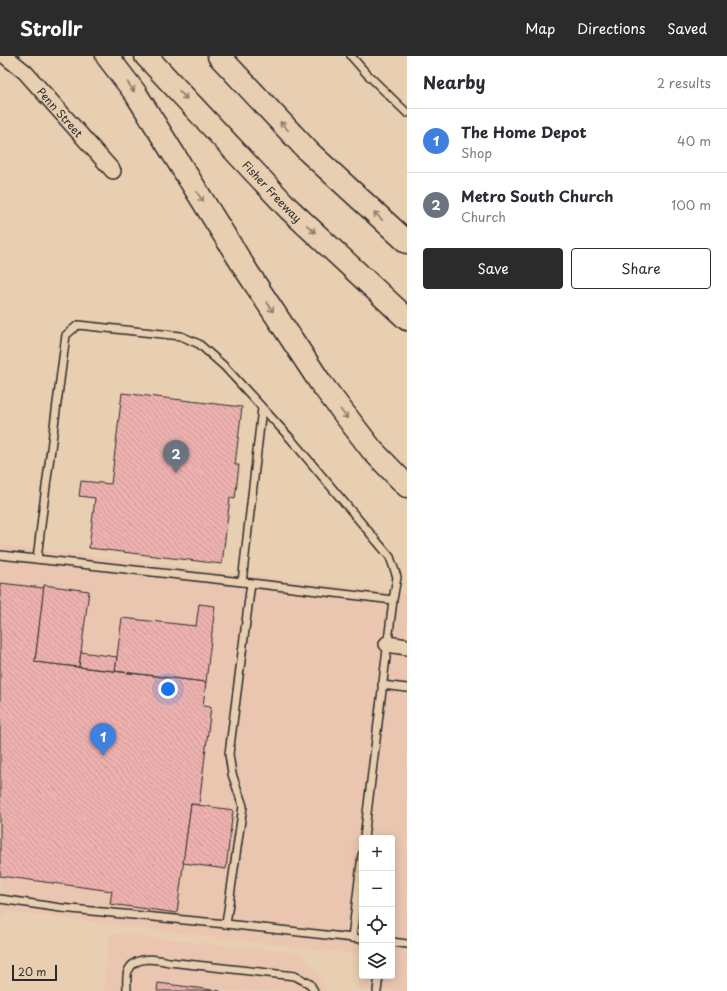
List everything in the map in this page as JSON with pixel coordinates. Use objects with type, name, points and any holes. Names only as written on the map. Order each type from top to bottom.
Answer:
[{"type":"highway","points":[[107,56],[136,94],[248,273],[320,382],[372,450],[407,486]]},
{"type":"highway","name":"Fisher Freeway","points":[[146,56],[289,209],[407,318]]},
{"type":"highway","points":[[219,56],[309,152],[407,242]]},
{"type":"street","name":"Penn Street","points":[[5,56],[25,72],[113,171]]},
{"type":"street","points":[[387,644],[407,647]]},
{"type":"lane","points":[[350,56],[407,113]]},
{"type":"lane","points":[[37,559],[66,335],[78,325],[181,336],[199,344],[224,367],[290,438],[390,557],[397,577],[387,644],[364,835]]},
{"type":"lane","points":[[242,582],[262,408]]},
{"type":"lane","points":[[0,555],[251,582],[393,600]]},
{"type":"lane","points":[[226,924],[243,806],[232,774],[229,754],[251,582]]},
{"type":"lane","points":[[382,685],[407,688]]},
{"type":"lane","points":[[352,938],[360,871]]},
{"type":"lane","points":[[0,899],[61,908],[359,939]]},
{"type":"lane","points":[[395,942],[407,944]]},
{"type":"lane","points":[[127,991],[128,971],[136,962],[151,958],[169,962],[295,976],[310,984],[314,991]]},
{"type":"lane","points":[[377,991],[379,979]]},
{"type":"shaded area","points":[[0,545],[407,594],[407,991],[358,991],[360,979],[395,979],[395,835],[359,835],[359,955],[8,912],[0,918]]},
{"type":"shaded area","points":[[110,933],[299,953],[319,975],[326,991],[103,991]]},
{"type":"building","points":[[122,393],[242,407],[235,465],[239,465],[235,499],[230,498],[222,564],[89,548],[95,498],[79,496],[81,481],[111,484]]},
{"type":"building","points":[[0,583],[44,588],[35,662],[206,682],[203,706],[211,707],[199,805],[191,804],[177,913],[110,904],[112,891],[0,876]]},
{"type":"building","points":[[44,585],[89,591],[79,667],[35,662]]},
{"type":"building","points":[[199,604],[215,606],[206,682],[115,671],[122,618],[196,626]]},
{"type":"building","points":[[81,652],[117,657],[115,671],[79,667]]},
{"type":"building","points":[[191,804],[233,810],[226,869],[183,863]]},
{"type":"building","points":[[158,983],[220,991],[157,991]]},
{"type":"place","name":"Metro South Church","points":[[176,473]]},
{"type":"place","name":"The Home Depot","points":[[103,756]]}]
